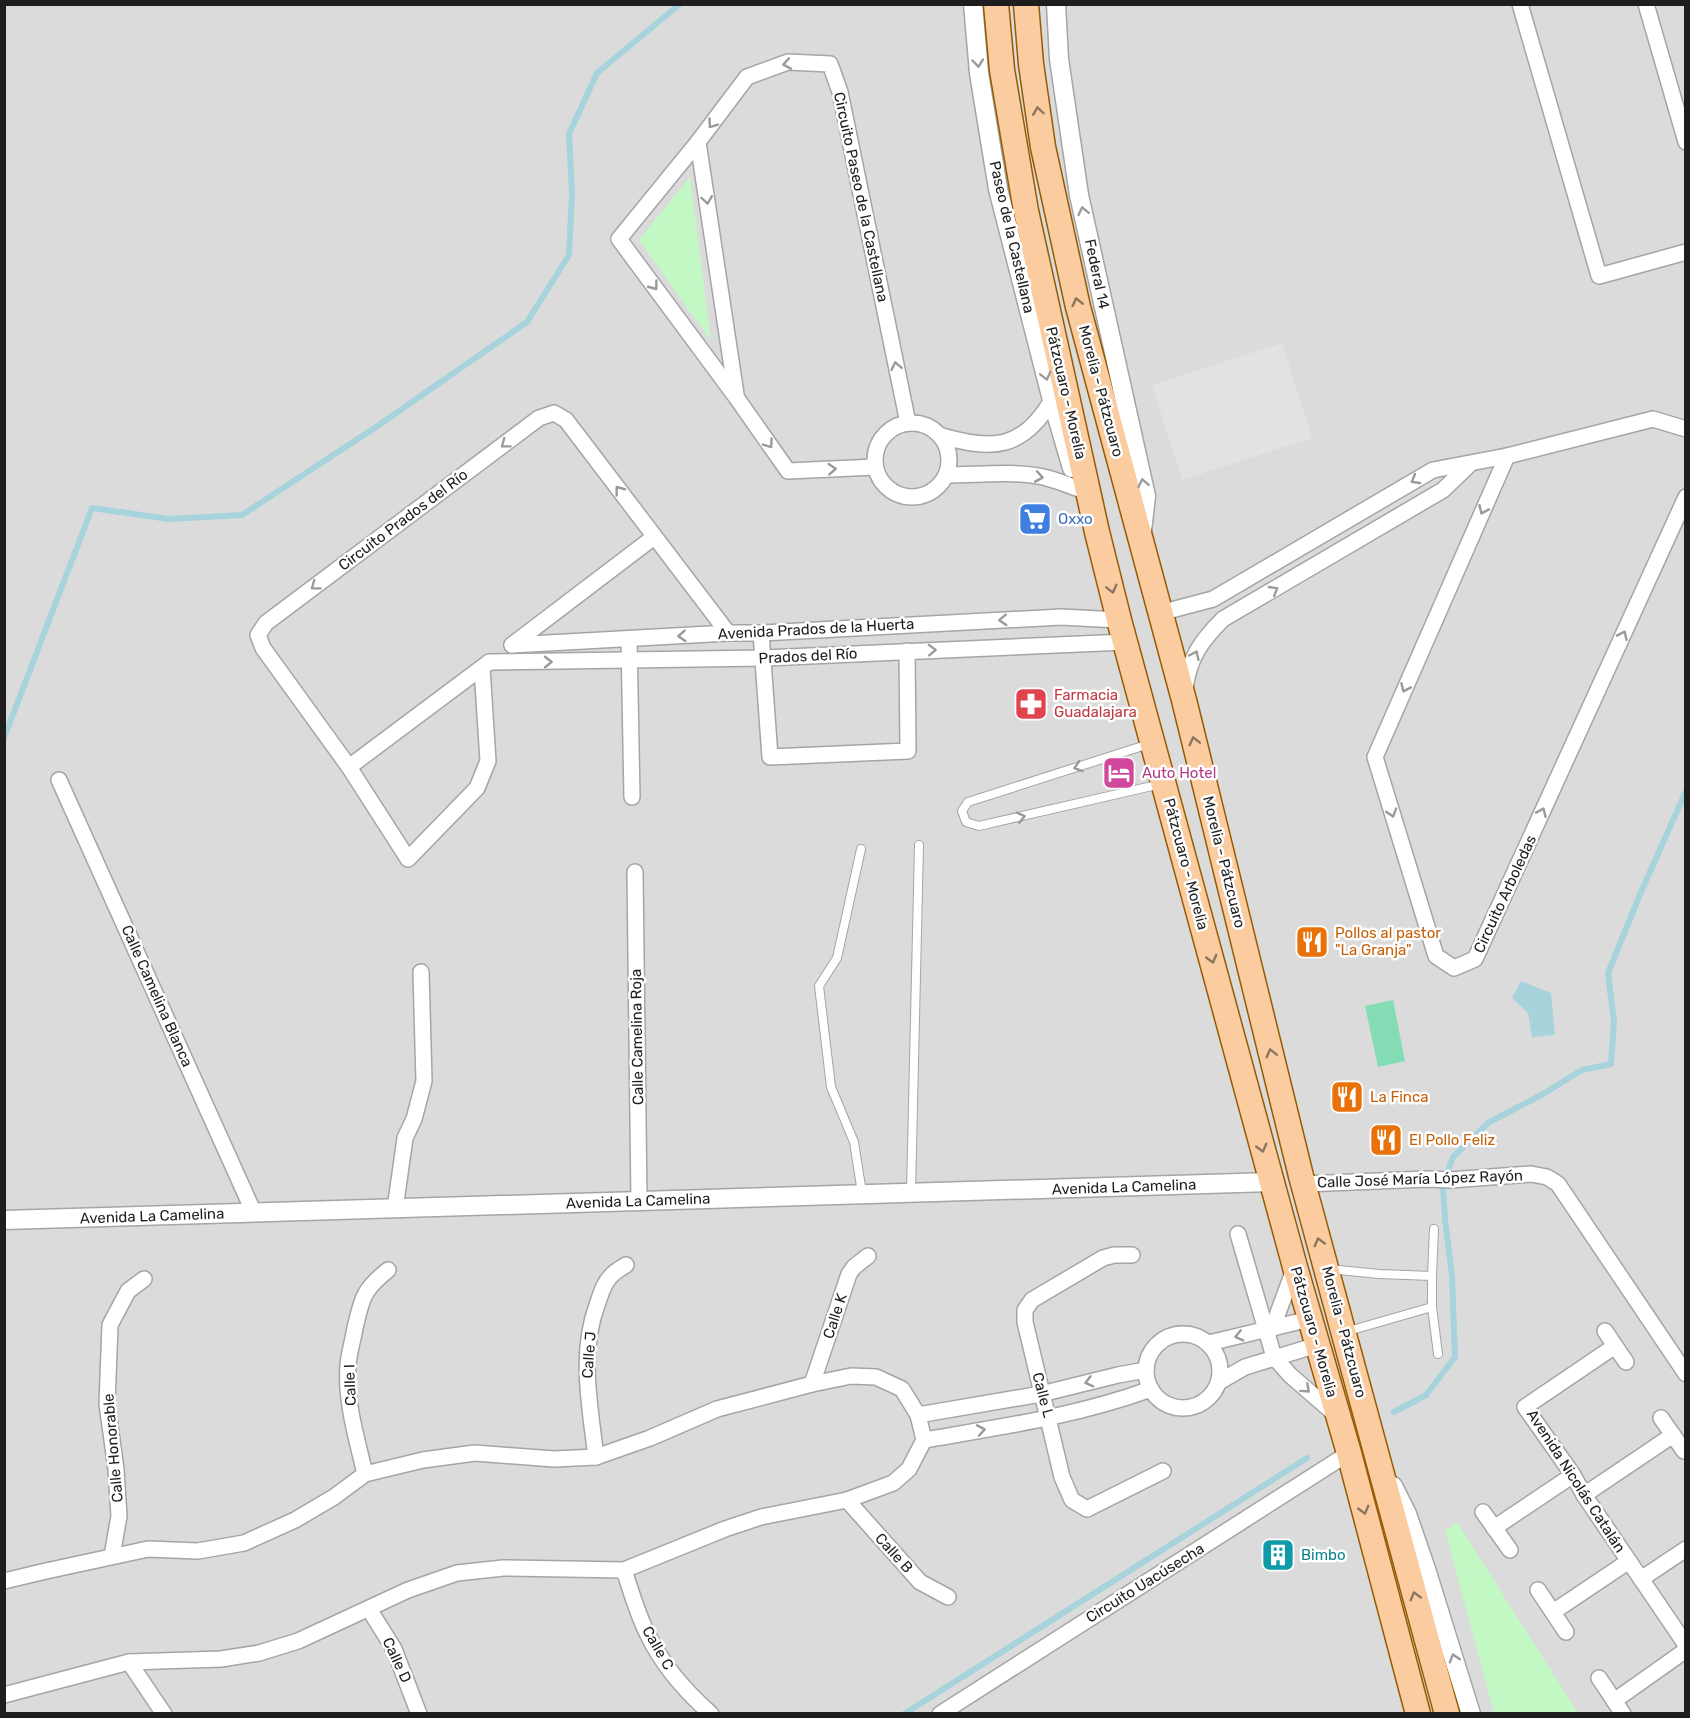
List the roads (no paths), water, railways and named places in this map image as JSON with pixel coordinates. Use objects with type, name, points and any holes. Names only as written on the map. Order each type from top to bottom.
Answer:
[{"type":"main road","name":"Pátzcuaro - Morelia","points":[[996,4],[1002,70],[1026,211],[1097,532],[1295,1267],[1340,1419],[1418,1713]]},
{"type":"main road","name":"Morelia - Pátzcuaro","points":[[1026,4],[1031,64],[1043,147],[1078,307],[1184,700],[1326,1269],[1447,1713]]},
{"type":"street","name":"Paseo de la Castellana","points":[[973,4],[979,73],[998,189],[1052,400],[1079,489],[1097,532]]},
{"type":"street","points":[[1521,4],[1599,276],[1686,252]]},
{"type":"street","points":[[1646,4],[1686,142]]},
{"type":"street","name":"Federal 14","points":[[1058,6],[1059,59],[1079,195],[1146,496],[1141,541]]},
{"type":"street","name":"Circuito Paseo de la Castellana","points":[[876,467],[788,471],[619,239],[698,142],[747,77],[789,62],[830,64],[840,92],[908,423]]},
{"type":"street","name":"Circuito Paseo de la Castellana","points":[[698,142],[736,397]]},
{"type":"street","points":[[942,436],[948,448],[950,462],[947,475],[940,485],[931,493],[908,498],[887,488],[876,467],[875,455],[886,433],[896,426],[921,423],[942,436],[958,441],[992,445],[1026,432],[1041,418],[1052,400]]},
{"type":"street","name":"Circuito Prados del Río","points":[[486,665],[488,761],[477,788],[408,859],[349,767],[263,648],[258,635],[266,623],[285,608],[540,418],[554,413],[566,420],[728,633]]},
{"type":"street","points":[[1160,613],[1213,598],[1433,470],[1507,456],[1653,419],[1686,429]]},
{"type":"street","name":"Circuito Arboledas","points":[[1507,456],[1375,757],[1436,956],[1454,968],[1476,959],[1686,497]]},
{"type":"street","points":[[1184,700],[1187,676],[1194,654],[1206,635],[1223,619],[1443,490],[1470,464]]},
{"type":"street","points":[[947,475],[1039,476],[1079,489]]},
{"type":"street","points":[[349,767],[654,537]]},
{"type":"street","points":[[1235,585],[1246,606]]},
{"type":"street","name":"Avenida Prados de la Huerta","points":[[512,645],[1061,617],[1123,631]]},
{"type":"street","name":"Prados del Río","points":[[486,665],[764,658],[907,651],[1123,631]]},
{"type":"street","points":[[761,633],[770,757],[909,751],[907,651]]},
{"type":"street","points":[[629,639],[632,797]]},
{"type":"street","name":"Calle Camelina Blanca","points":[[59,780],[254,1213]]},
{"type":"street","name":"Calle Camelina Roja","points":[[635,872],[639,1201]]},
{"type":"street","points":[[394,1209],[405,1138],[414,1119],[424,1081],[421,972]]},
{"type":"street","name":"Calle José María López Rayón","points":[[1304,1184],[1450,1180],[1531,1174],[1547,1177],[1558,1184],[1686,1374]]},
{"type":"street","name":"Avenida La Camelina","points":[[4,1220],[1272,1182]]},
{"type":"street","points":[[1238,1234],[1269,1330],[1274,1357],[1290,1375],[1340,1419]]},
{"type":"street","name":"Calle L","points":[[1132,1256],[1114,1255],[1103,1258],[1032,1300],[1025,1310],[1025,1322],[1062,1477],[1072,1500],[1088,1509],[1163,1471]]},
{"type":"street","name":"Calle K","points":[[812,1384],[849,1274],[868,1256]]},
{"type":"street","name":"Calle J","points":[[596,1457],[586,1374],[592,1317],[604,1284],[626,1265]]},
{"type":"street","points":[[1269,1330],[1295,1267]]},
{"type":"street","name":"Calle I","points":[[365,1474],[350,1404],[348,1365],[358,1316],[366,1291],[388,1270]]},
{"type":"street","name":"Calle Honorable","points":[[112,1556],[119,1516],[116,1469],[107,1404],[110,1325],[128,1291],[144,1280]]},
{"type":"street","points":[[1209,1343],[1310,1319]]},
{"type":"street","points":[[1605,1331],[1626,1362]]},
{"type":"street","points":[[1187,1334],[1209,1343],[1220,1361],[1221,1372],[1213,1393],[1193,1407],[1181,1408],[1158,1399],[1147,1380],[1146,1371],[1148,1358],[1154,1348],[1163,1340],[1174,1335],[1187,1334]]},
{"type":"street","points":[[1219,1382],[1245,1367],[1317,1345]]},
{"type":"street","name":"Avenida Nicolás Catalán","points":[[1615,1346],[1525,1407],[1686,1645]]},
{"type":"street","points":[[918,1414],[1041,1395],[1118,1375],[1146,1371]]},
{"type":"street","points":[[4,1581],[148,1549],[198,1551],[244,1543],[295,1520],[334,1497],[365,1474],[423,1460],[475,1453],[554,1459],[596,1457],[650,1438],[717,1409],[851,1376],[876,1377],[902,1389],[918,1414],[924,1440],[909,1469],[893,1483],[847,1500],[762,1517],[725,1529],[624,1570],[503,1568],[457,1573],[408,1590],[298,1641],[259,1653],[221,1659],[129,1662],[4,1695]]},
{"type":"street","points":[[924,1440],[1049,1419],[1125,1399],[1151,1389]]},
{"type":"street","points":[[1661,1418],[1684,1450]]},
{"type":"street","points":[[1584,1495],[1673,1435]]},
{"type":"street","name":"Circuito Uacúsecha","points":[[940,1713],[1349,1453]]},
{"type":"street","points":[[1378,1460],[1407,1515],[1471,1713]]},
{"type":"street","points":[[1494,1527],[1573,1475]]},
{"type":"street","name":"Calle B","points":[[847,1500],[920,1582],[948,1597]]},
{"type":"street","points":[[1483,1512],[1510,1550]]},
{"type":"street","points":[[1641,1579],[1686,1550]]},
{"type":"street","points":[[1553,1612],[1629,1561]]},
{"type":"street","name":"Calle C","points":[[624,1570],[646,1632],[664,1664],[691,1696],[711,1713]]},
{"type":"street","points":[[1538,1590],[1566,1632]]},
{"type":"street","name":"Calle D","points":[[369,1609],[394,1649],[419,1713]]},
{"type":"street","points":[[1599,1678],[1618,1707],[1686,1650]]},
{"type":"street","points":[[129,1662],[164,1713]]},
{"type":"lane","points":[[1153,743],[968,802],[962,811],[966,822],[979,826],[1164,784]]},
{"type":"lane","points":[[910,1193],[919,845]]},
{"type":"lane","points":[[861,849],[837,958],[819,986],[831,1087],[854,1143],[862,1194]]},
{"type":"lane","points":[[1434,1229],[1432,1307],[1438,1354]]},
{"type":"lane","points":[[1326,1269],[1432,1276]]},
{"type":"lane","points":[[1344,1332],[1432,1307]]},
{"type":"water","points":[[1521,981],[1551,993],[1555,1035],[1532,1037],[1528,1013],[1512,998]]},
{"type":"waterway","points":[[4,738],[92,508],[169,519],[242,515],[376,427],[527,322],[569,255],[572,195],[569,134],[597,73],[680,4]]},
{"type":"waterway","points":[[1394,1412],[1426,1395],[1455,1357],[1452,1276],[1443,1185],[1453,1157],[1488,1123],[1582,1070],[1611,1064],[1614,1022],[1608,973],[1686,791]]},
{"type":"waterway","points":[[904,1714],[1307,1458]]},
{"type":"place","name":"Oxxo","points":[[1035,519]]},
{"type":"place","name":"Farmacia Guadalajara","points":[[1031,704]]},
{"type":"place","name":"Auto Hotel","points":[[1119,773]]},
{"type":"place","name":"Pollos al pastor \"La Granja\"","points":[[1312,942]]},
{"type":"place","name":"La Finca","points":[[1347,1097]]},
{"type":"place","name":"El Pollo Feliz","points":[[1386,1140]]},
{"type":"place","name":"Bimbo","points":[[1278,1555]]}]
